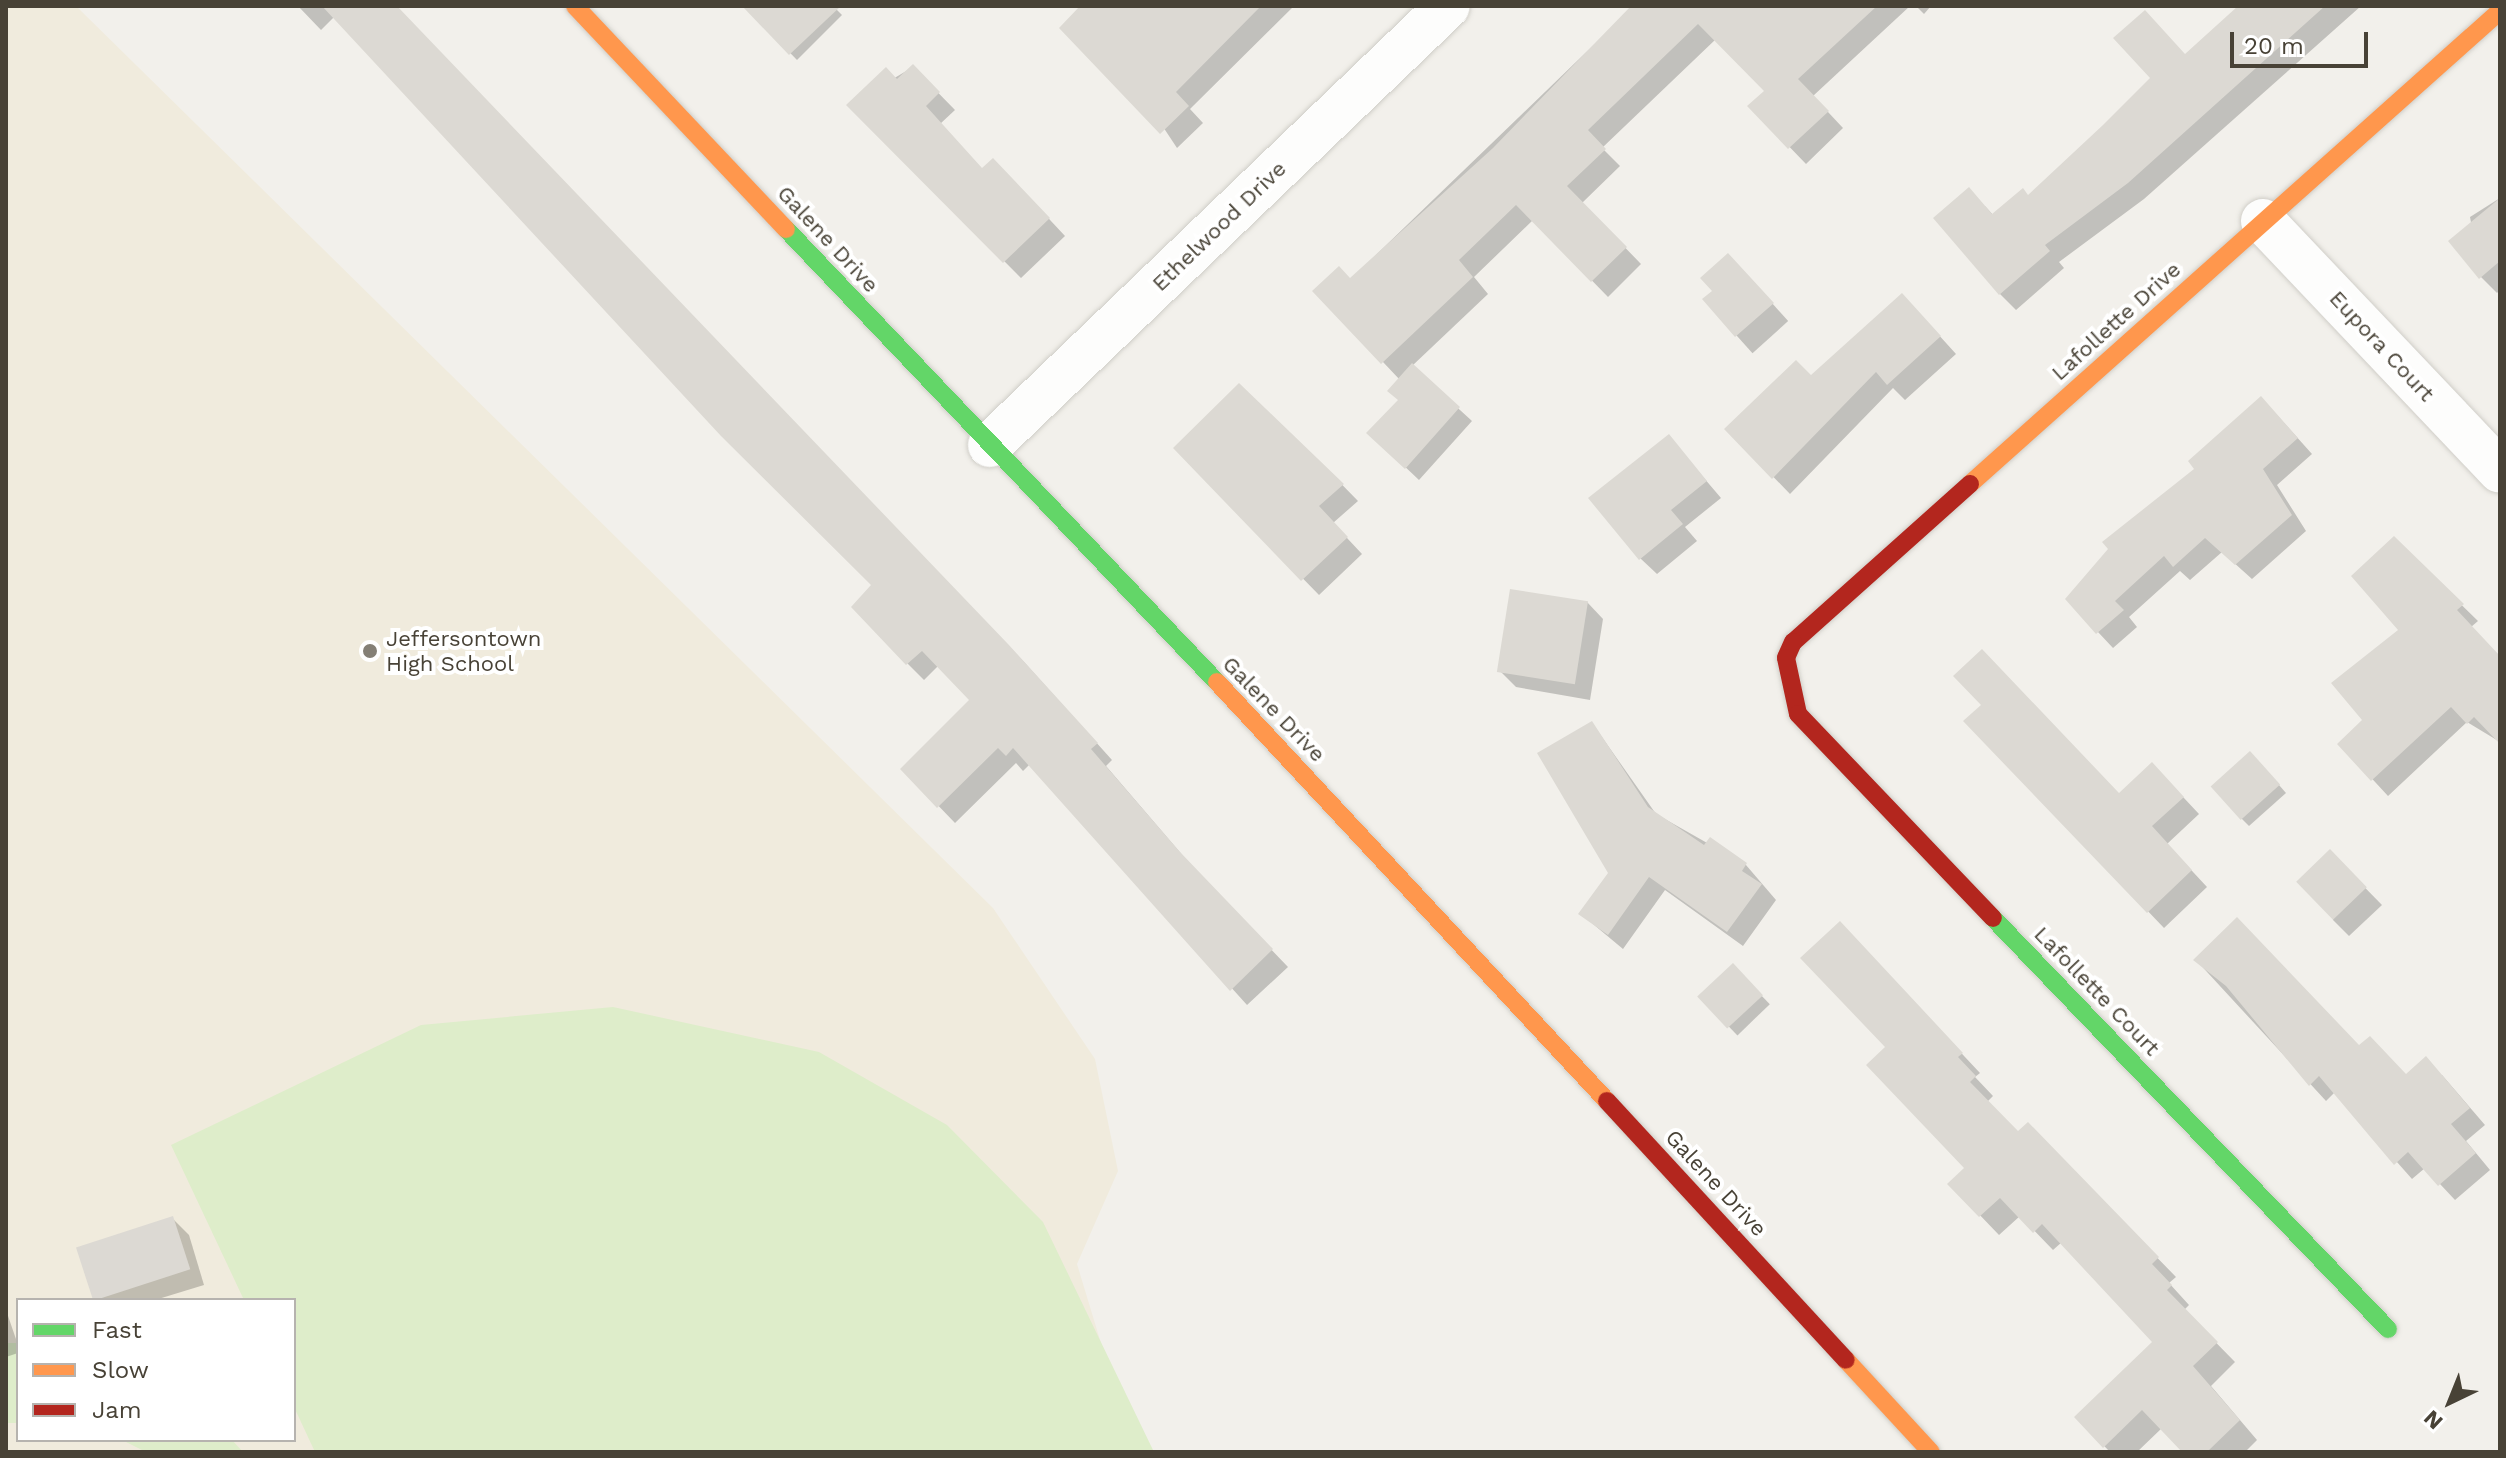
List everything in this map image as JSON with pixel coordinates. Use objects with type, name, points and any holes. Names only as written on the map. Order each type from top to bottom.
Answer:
[{"type":"street","name":"Galene Drive","points":[[575,6],[1398,873],[1931,1452]]},
{"type":"street","name":"Ethelwood Drive","points":[[990,445],[1448,6]]},
{"type":"street","name":"Lafollette Drive","points":[[1788,678],[1793,642],[2500,11]]},
{"type":"street","name":"Eupora Court","points":[[2263,221],[2500,471]]},
{"type":"street","name":"Lafollette Court","points":[[1788,678],[1798,714],[2388,1329]]},
{"type":"shaded area","name":"Jeffersontown High School","points":[[6,6],[76,6],[993,908],[1095,1059],[1118,1171],[1077,1264],[1134,1452],[6,1452]]},
{"type":"green space","points":[[613,1007],[819,1052],[947,1125],[1043,1222],[1153,1450],[315,1452],[296,1411],[296,1298],[243,1298],[171,1145],[421,1025]]},
{"type":"green space","points":[[6,1343],[16,1343],[16,1423],[6,1423]]},
{"type":"green space","points":[[126,1442],[234,1442],[243,1452],[146,1452]]},
{"type":"building","points":[[322,6],[397,6],[1008,644],[1098,743],[1091,749],[1180,852],[1273,949],[1230,991],[1013,748],[1006,756],[998,748],[937,808],[900,769],[969,700],[922,651],[906,665],[851,607],[871,585],[721,436]]},
{"type":"building","points":[[742,6],[841,6],[789,55]]},
{"type":"building","points":[[1080,6],[1261,6],[1176,92],[1189,106],[1160,134],[1059,28]]},
{"type":"building","points":[[1631,6],[1877,6],[1798,79],[1829,111],[1788,149],[1747,106],[1764,91],[1698,24],[1588,130],[1606,149],[1567,186],[1627,247],[1591,282],[1516,205],[1459,260],[1473,277],[1381,364],[1312,291],[1339,266],[1350,278],[1493,148]]},
{"type":"building","points":[[2238,6],[2325,6],[2128,183],[2045,245],[2050,251],[1999,295],[1933,218],[1969,187],[1992,214],[2023,188],[2028,195],[2103,125],[2150,78],[2113,38],[2145,10],[2185,54]]},
{"type":"building","points":[[913,64],[940,92],[926,106],[982,168],[993,158],[1050,218],[1003,263],[846,105],[886,67],[897,79]]},
{"type":"building","points":[[2500,198],[2500,261],[2479,279],[2448,241]]},
{"type":"building","points":[[1728,253],[1774,303],[1735,337],[1702,299],[1712,291],[1700,278]]},
{"type":"building","points":[[1902,293],[1941,336],[1887,385],[1876,372],[1772,479],[1724,429],[1796,360],[1811,375]]},
{"type":"building","points":[[1412,363],[1460,407],[1405,469],[1366,433],[1398,400],[1387,391]]},
{"type":"building","points":[[1239,383],[1344,484],[1319,506],[1348,537],[1301,581],[1173,448]]},
{"type":"building","points":[[2261,396],[2298,438],[2263,469],[2292,515],[2235,565],[2205,538],[2173,567],[2164,556],[2115,601],[2124,610],[2096,634],[2065,599],[2108,549],[2102,542],[2194,469],[2188,461]]},
{"type":"building","points":[[1669,434],[1707,481],[1671,510],[1683,524],[1639,560],[1588,498]]},
{"type":"building","points":[[2394,536],[2464,604],[2457,610],[2500,656],[2500,744],[2474,717],[2467,724],[2451,707],[2371,781],[2337,744],[2362,720],[2331,683],[2398,630],[2351,576]]},
{"type":"building","points":[[1510,589],[1588,601],[1575,684],[1497,672]]},
{"type":"building","points":[[1982,649],[2119,793],[2152,762],[2184,797],[2152,826],[2192,870],[2147,913],[1963,721],[1981,705],[1953,676]]},
{"type":"building","points":[[1592,721],[1648,807],[1704,845],[1710,837],[1747,863],[1742,871],[1762,884],[1727,932],[1649,877],[1608,935],[1578,914],[1608,873],[1537,753]]},
{"type":"building","points":[[2250,751],[2280,784],[2241,820],[2211,786]]},
{"type":"building","points":[[2330,849],[2367,887],[2333,920],[2296,882]]},
{"type":"building","points":[[2237,917],[2359,1045],[2370,1036],[2406,1074],[2426,1056],[2470,1108],[2451,1124],[2476,1153],[2438,1186],[2408,1152],[2394,1165],[2319,1076],[2309,1086],[2226,986],[2193,960]]},
{"type":"building","points":[[1840,921],[1963,1053],[1958,1057],[1976,1076],[1970,1082],[2018,1131],[2028,1122],[2159,1257],[2152,1264],[2172,1285],[2167,1290],[2218,1342],[2193,1366],[2240,1420],[2207,1452],[2182,1452],[2142,1410],[2103,1448],[2074,1417],[2152,1342],[2042,1224],[2033,1233],[2000,1198],[1979,1217],[1947,1184],[1964,1168],[1866,1065],[1885,1047],[1800,958]]},
{"type":"building","points":[[1733,963],[1763,995],[1727,1029],[1697,996]]},
{"type":"building","points":[[173,1216],[190,1269],[102,1298],[92,1298],[76,1248]]},
{"type":"traffic: fast","points":[[786,229],[1217,682]]},
{"type":"traffic: fast","points":[[1993,918],[2388,1329]]},
{"type":"traffic: slow","points":[[575,6],[786,229]]},
{"type":"traffic: slow","points":[[1970,484],[2500,11]]},
{"type":"traffic: slow","points":[[1217,682],[1607,1101]]},
{"type":"traffic: slow","points":[[1846,1360],[1931,1452]]},
{"type":"traffic: jam","points":[[1970,484],[1793,642],[1786,658],[1798,714],[1993,918]]},
{"type":"traffic: jam","points":[[1607,1101],[1846,1360]]},
{"type":"place","name":"Jeffersontown High School","points":[[370,651]]}]
